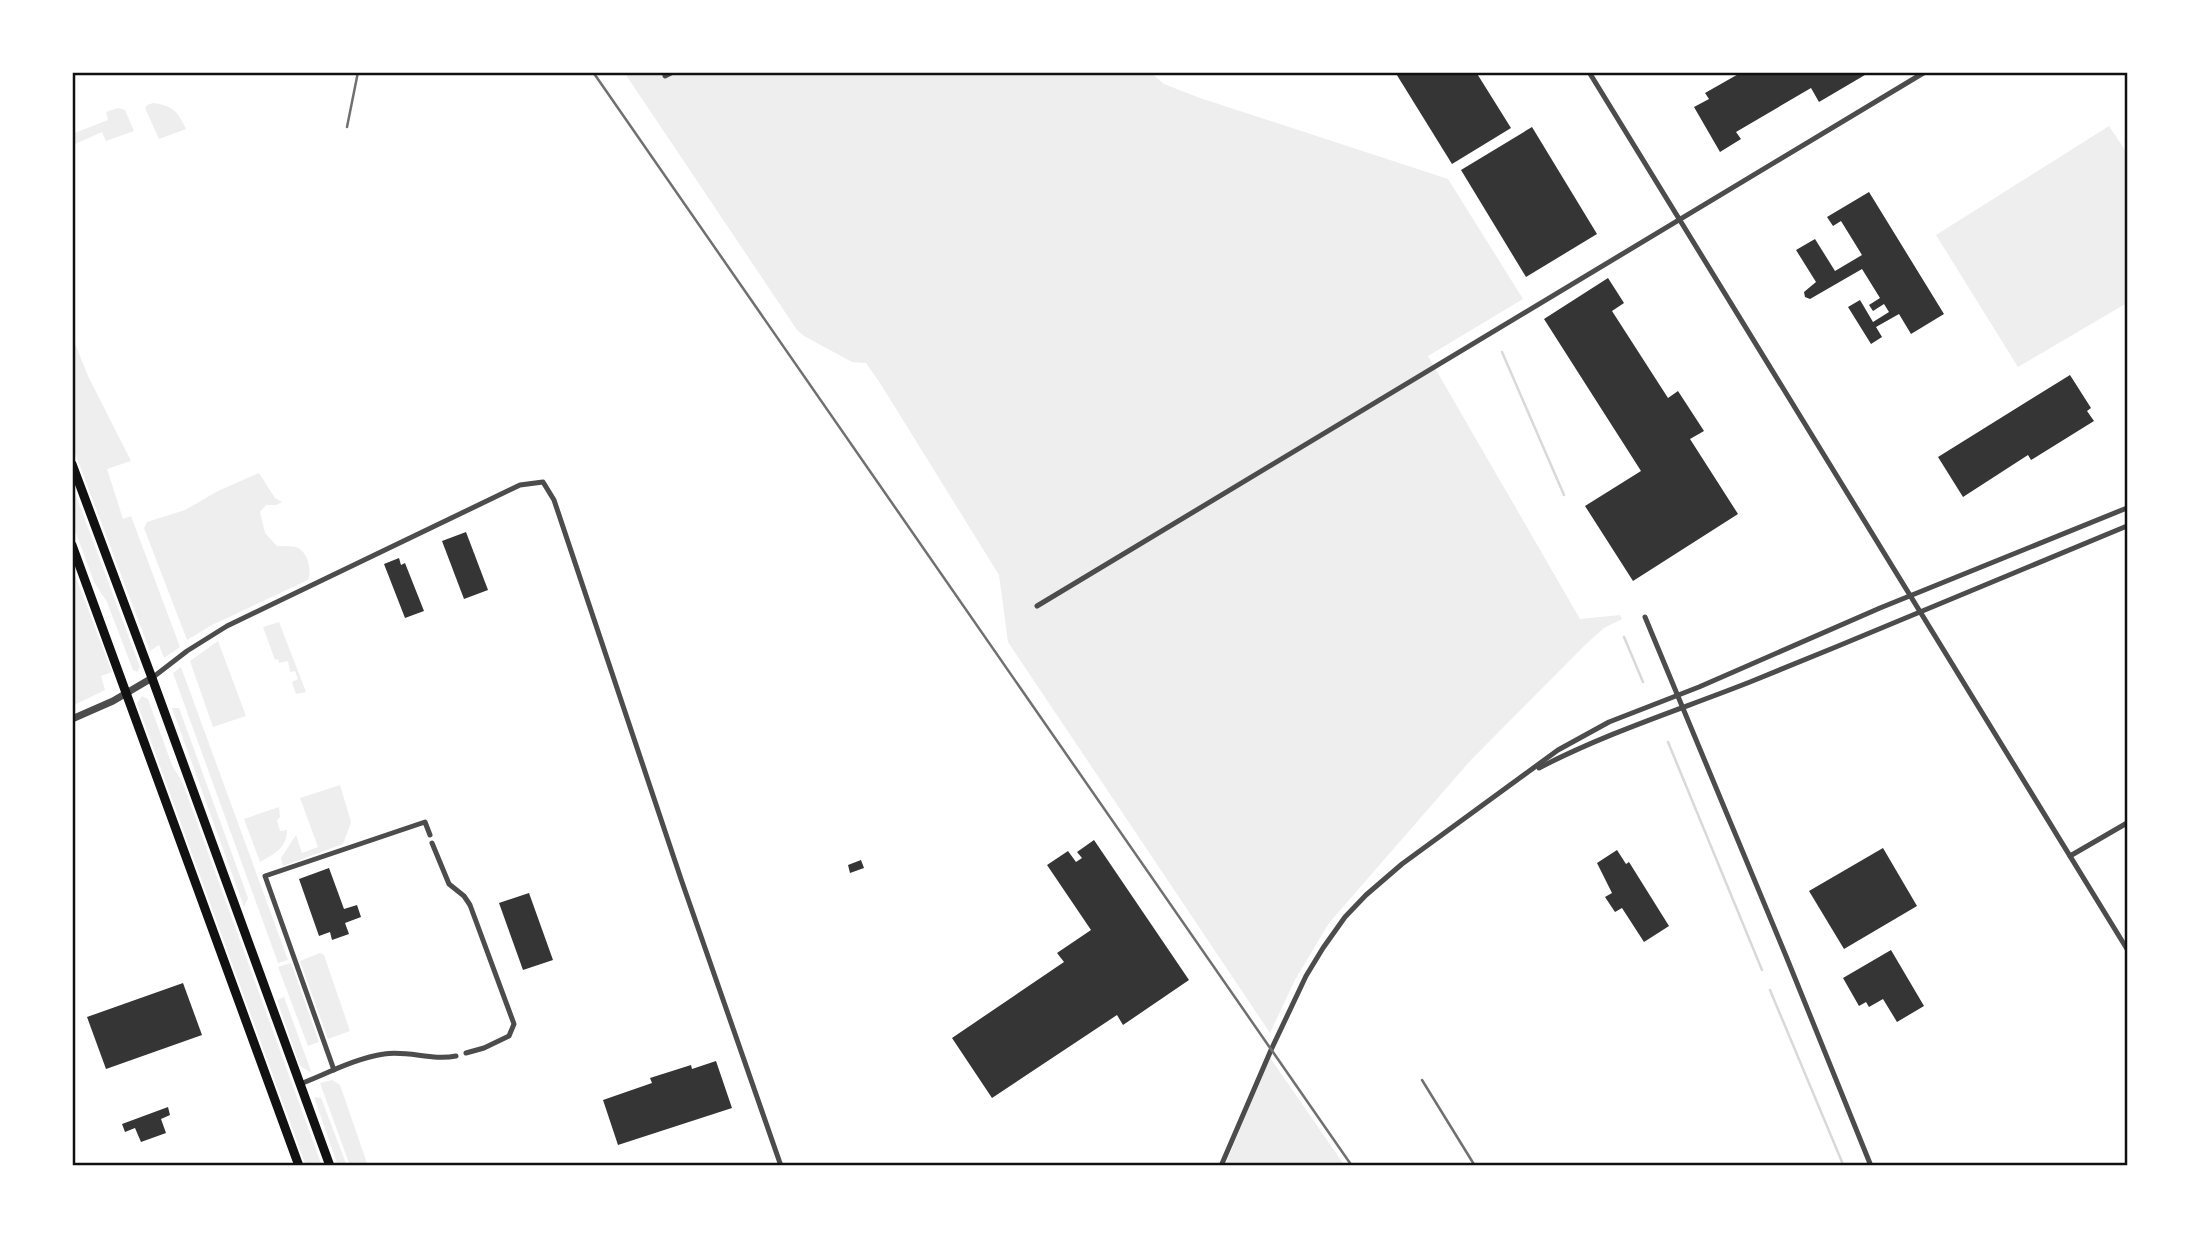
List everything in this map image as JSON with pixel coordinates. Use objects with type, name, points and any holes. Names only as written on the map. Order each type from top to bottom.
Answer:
[{"type":"main road","points":[[72,464],[330,1166]]},
{"type":"main road","points":[[72,545],[299,1166]]},
{"type":"street","points":[[665,76],[673,72]]},
{"type":"street","points":[[1589,72],[2127,949]]},
{"type":"street","points":[[1037,606],[1925,72]]},
{"type":"street","points":[[72,719],[152,678],[220,630],[520,485],[543,482],[554,500],[781,1166]]},
{"type":"street","points":[[1221,1166],[1271,1050],[1316,958],[1355,906],[1402,864],[1558,750],[1584,734],[1910,596],[2127,508]]},
{"type":"street","points":[[1527,774],[1561,756],[2127,526]]},
{"type":"street","points":[[1644,617],[1871,1166]]},
{"type":"street","points":[[334,1070],[265,876],[425,822],[430,835]]},
{"type":"street","points":[[2070,856],[2127,823]]},
{"type":"street","points":[[432,842],[449,884],[464,896],[470,905],[514,1024],[509,1036],[466,1053]]},
{"type":"street","points":[[300,1084],[385,1054],[442,1058],[456,1056]]},
{"type":"shaded area","points":[[624,72],[1150,72],[1164,84],[1200,98],[1448,179],[1523,299],[1428,356],[1580,619],[1620,615],[1622,619],[1604,628],[1586,644],[1470,761],[1329,923],[1295,980],[1270,1033],[1008,642],[999,575],[880,383],[866,363],[852,362],[797,330]]},
{"type":"shaded area","points":[[153,103],[174,110],[186,129],[159,139],[145,108]]},
{"type":"shaded area","points":[[118,108],[125,110],[134,131],[106,141],[102,132],[73,145],[72,134],[108,120],[106,112]]},
{"type":"shaded area","points":[[2109,126],[2127,153],[2127,303],[2018,367],[1936,235]]},
{"type":"shaded area","points":[[72,336],[88,376],[131,461],[107,469],[123,519],[131,516],[180,647],[164,658],[159,645],[150,651],[72,445]]},
{"type":"shaded area","points":[[259,473],[275,498],[282,502],[266,505],[260,512],[265,533],[277,546],[296,547],[304,552],[309,566],[308,580],[212,625],[187,640],[144,528],[147,522],[185,510],[218,491]]},
{"type":"shaded area","points":[[72,485],[140,667],[137,672],[133,670],[107,602],[94,582],[72,522]]},
{"type":"shaded area","points":[[72,567],[112,672],[101,676],[105,690],[72,706]]},
{"type":"shaded area","points":[[279,622],[306,692],[296,694],[292,682],[298,679],[295,671],[290,672],[288,661],[279,663],[278,659],[275,660],[263,627]]},
{"type":"shaded area","points":[[218,641],[246,716],[213,727],[190,661]]},
{"type":"shaded area","points":[[181,667],[288,960],[278,963],[173,673]]},
{"type":"shaded area","points":[[142,696],[148,699],[172,765],[183,784],[322,1166],[306,1166],[137,703]]},
{"type":"shaded area","points":[[172,708],[179,708],[248,898],[244,907]]},
{"type":"shaded area","points":[[340,785],[351,822],[343,844],[283,866],[281,858],[296,835],[302,853],[318,847],[300,798]]},
{"type":"shaded area","points":[[279,807],[280,817],[277,820],[280,831],[287,830],[285,841],[279,850],[260,862],[244,819]]},
{"type":"shaded area","points":[[320,953],[324,955],[350,1031],[328,1039],[300,961]]},
{"type":"shaded area","points":[[291,963],[319,1042],[308,1046],[278,967]]},
{"type":"shaded area","points":[[284,997],[310,1072],[300,1066],[277,1000]]},
{"type":"shaded area","points":[[1269,1056],[1345,1166],[1225,1166]]},
{"type":"shaded area","points":[[332,1080],[340,1085],[368,1166],[350,1166],[320,1083]]},
{"type":"shaded area","points":[[314,1097],[321,1098],[347,1166],[338,1166]]},
{"type":"building","points":[[1395,72],[1476,72],[1511,128],[1452,164]]},
{"type":"building","points":[[1742,72],[1870,72],[1819,102],[1811,88],[1736,132],[1741,139],[1720,152],[1694,107],[1709,99],[1705,93]]},
{"type":"building","points":[[1532,127],[1597,234],[1526,277],[1461,170]]},
{"type":"building","points":[[1869,192],[1944,314],[1911,334],[1899,314],[1876,327],[1882,337],[1871,344],[1848,307],[1860,300],[1873,322],[1889,312],[1884,304],[1873,311],[1869,305],[1880,298],[1862,269],[1810,299],[1805,297],[1804,292],[1816,282],[1796,250],[1815,239],[1835,271],[1862,255],[1841,221],[1833,226],[1827,217]]},
{"type":"building","points":[[1608,278],[1624,303],[1612,311],[1668,398],[1678,391],[1704,431],[1690,439],[1738,514],[1633,581],[1585,506],[1641,471],[1544,319]]},
{"type":"building","points":[[2070,375],[2091,408],[2087,411],[2094,421],[2031,460],[2028,455],[1963,497],[1938,457]]},
{"type":"building","points":[[466,532],[488,590],[464,599],[442,541]]},
{"type":"building","points":[[399,558],[401,565],[405,563],[424,611],[405,618],[384,564]]},
{"type":"building","points":[[1094,840],[1189,980],[1123,1025],[1117,1015],[992,1098],[952,1038],[1064,962],[1057,953],[1091,930],[1047,865],[1068,851],[1076,862],[1082,858],[1077,852]]},
{"type":"building","points":[[1883,848],[1917,906],[1844,949],[1809,891]]},
{"type":"building","points":[[1617,850],[1626,864],[1629,862],[1669,926],[1644,942],[1622,908],[1615,912],[1605,897],[1612,893],[1597,863]]},
{"type":"building","points":[[861,860],[864,868],[850,873],[848,865]]},
{"type":"building","points":[[329,868],[344,909],[357,905],[361,917],[345,923],[349,934],[332,940],[330,932],[319,936],[299,879]]},
{"type":"building","points":[[529,893],[553,960],[523,970],[499,903]]},
{"type":"building","points":[[1891,950],[1924,1006],[1897,1022],[1883,999],[1869,1007],[1866,1002],[1859,1006],[1843,978]]},
{"type":"building","points":[[183,983],[202,1035],[106,1069],[87,1017]]},
{"type":"building","points":[[716,1061],[732,1108],[618,1145],[603,1100],[652,1083],[650,1078],[691,1065],[692,1069]]},
{"type":"building","points":[[168,1107],[170,1115],[161,1119],[166,1133],[141,1142],[135,1128],[125,1132],[122,1124]]},
{"type":"waterway","points":[[1502,352],[1564,495]]},
{"type":"waterway","points":[[1624,637],[1643,682]]},
{"type":"waterway","points":[[1668,742],[1762,970]]},
{"type":"waterway","points":[[1770,990],[1842,1162]]},
{"type":"railway","points":[[347,127],[358,72]]},
{"type":"railway","points":[[593,72],[1352,1166]]},
{"type":"railway","points":[[1422,1080],[1475,1166]]}]
